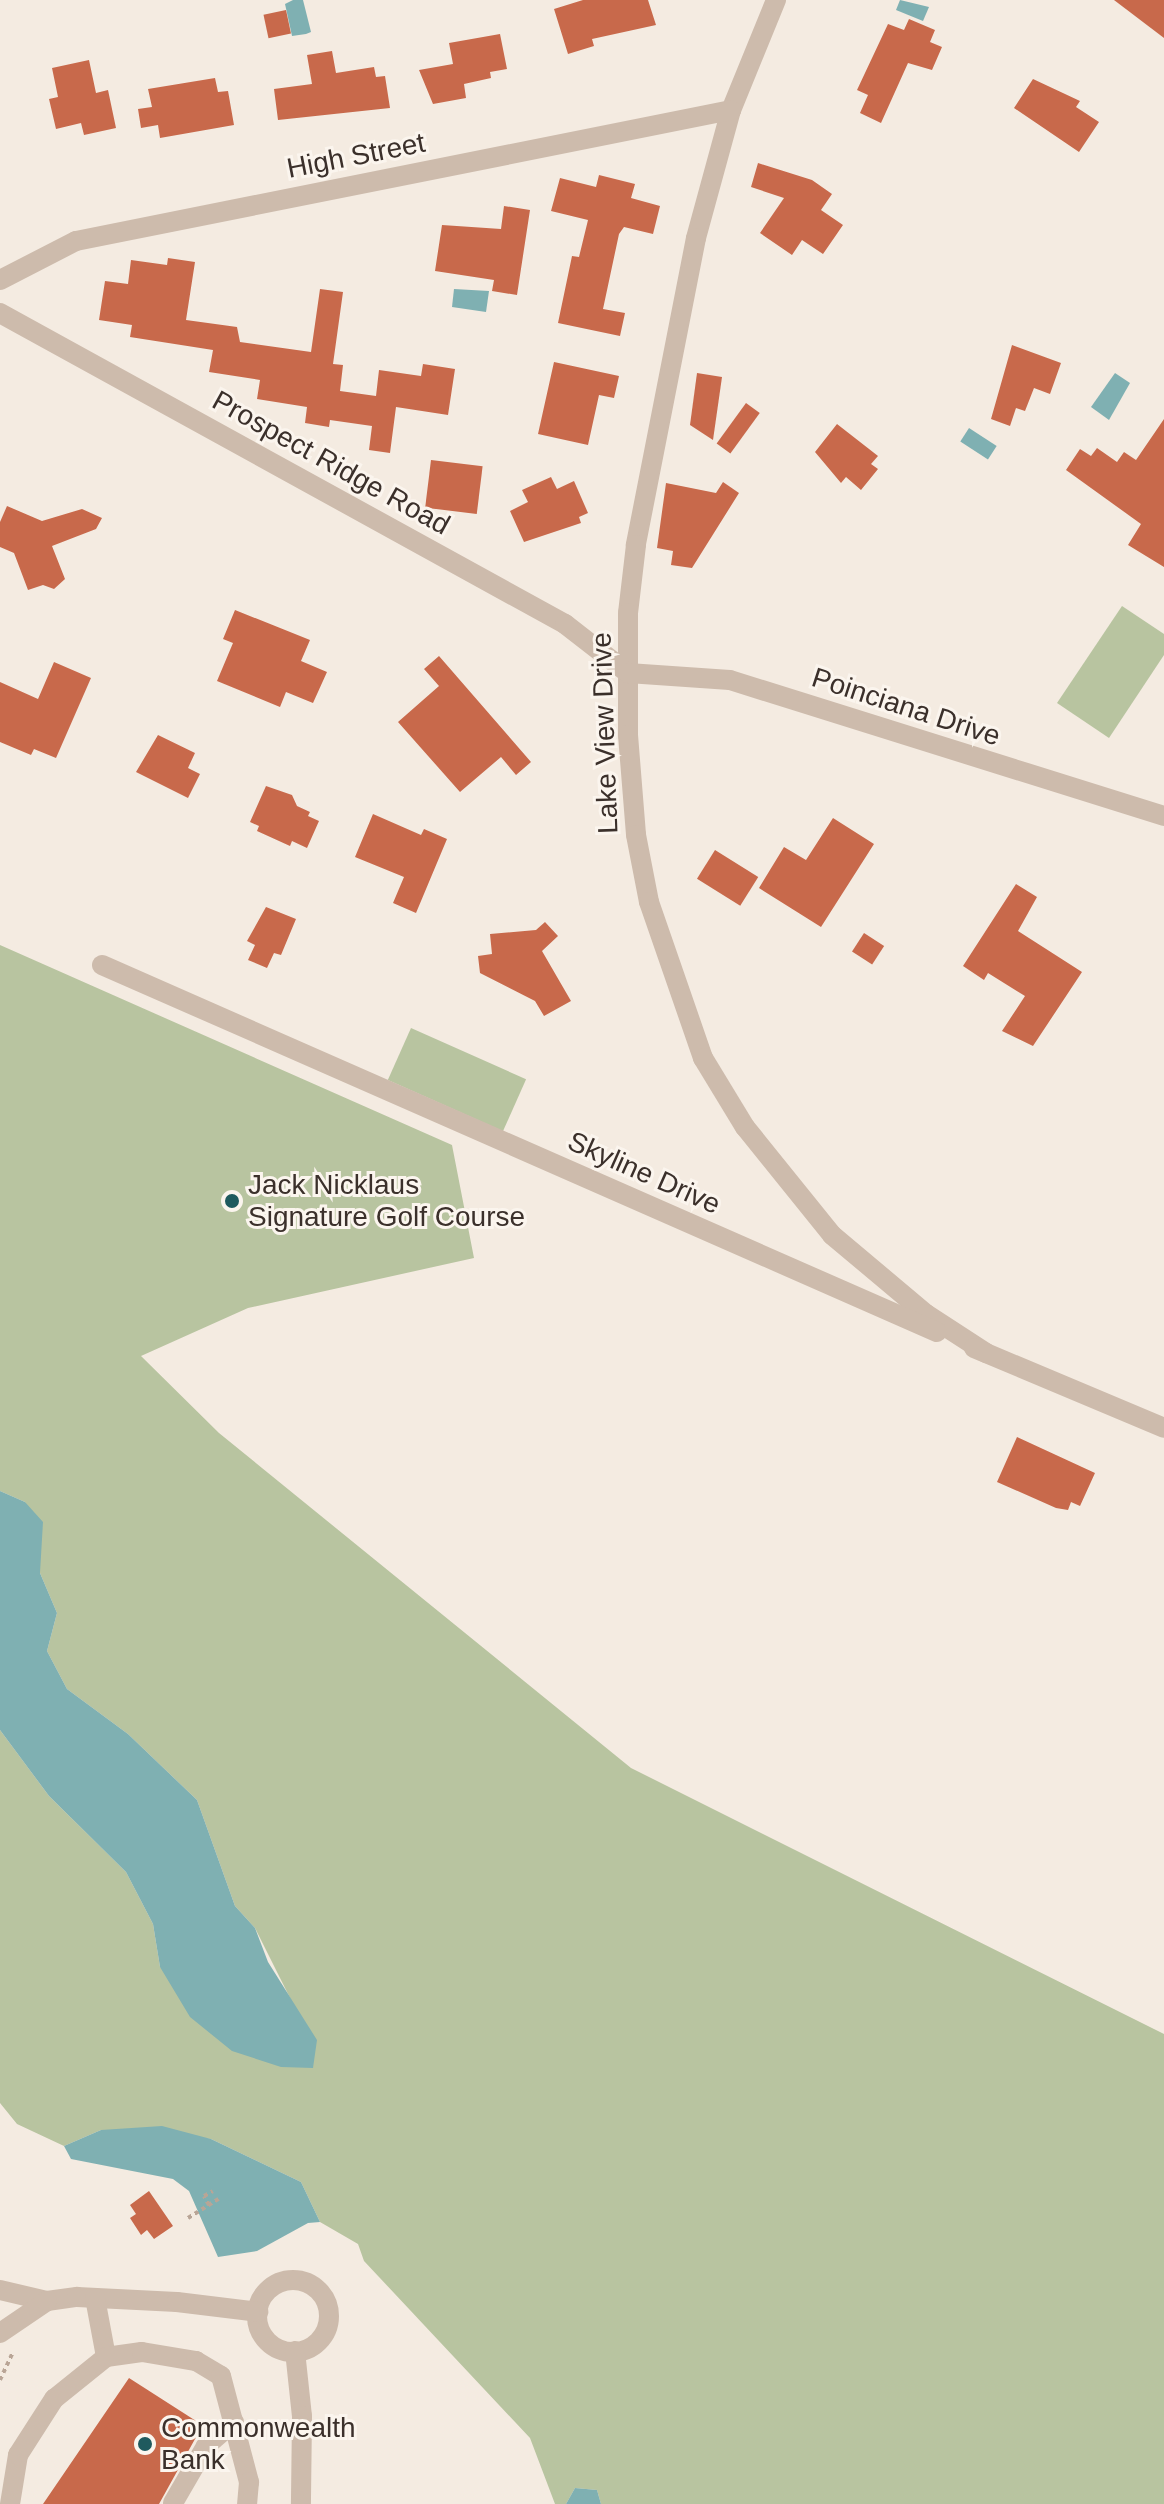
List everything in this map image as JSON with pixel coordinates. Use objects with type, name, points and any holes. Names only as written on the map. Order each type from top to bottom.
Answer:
[{"type":"street","name":"Lake View Drive","points":[[776,0],[731,110],[696,238],[636,545],[628,673],[630,780],[638,849],[649,902],[703,1058],[754,1140],[832,1235],[904,1297],[986,1353]]},
{"type":"street","name":"High Street","points":[[0,280],[76,241],[731,110]]},
{"type":"street","name":"Prospect Ridge Road","points":[[0,313],[565,624],[628,673]]},
{"type":"street","name":"Poinciana Drive","points":[[628,673],[730,680],[1164,816]]},
{"type":"street","name":"Skyline Drive","points":[[102,965],[1164,1428]]},
{"type":"street","points":[[300,2281],[317,2289],[329,2312],[326,2332],[310,2347],[295,2351],[267,2340],[258,2312],[266,2292],[281,2282],[300,2281]]},
{"type":"street","points":[[0,2290],[47,2301],[95,2298],[258,2312]]},
{"type":"street","points":[[95,2298],[106,2357]]},
{"type":"street","points":[[0,2333],[47,2301]]},
{"type":"street","points":[[295,2351],[302,2416],[301,2504]]},
{"type":"street","points":[[10,2504],[18,2455],[54,2399],[106,2357],[142,2352],[196,2361],[221,2376],[249,2482],[247,2504]]},
{"type":"street","points":[[173,2503],[206,2446],[234,2422]]},
{"type":"path","points":[[209,2205],[204,2196],[213,2191]]},
{"type":"path","points":[[188,2218],[218,2199]]},
{"type":"green space","points":[[1122,606],[1164,634],[1164,655],[1109,738],[1057,703]]},
{"type":"green space","points":[[0,945],[452,1145],[474,1258],[248,1308],[141,1356],[219,1433],[631,1768],[1164,2034],[1164,2504],[601,2504],[597,2490],[575,2488],[566,2504],[555,2504],[530,2438],[364,2261],[358,2244],[320,2222],[301,2182],[211,2139],[101,2130],[64,2146],[17,2124],[0,2103],[0,1730],[49,1796],[126,1872],[153,1924],[160,1967],[291,2000],[255,1928],[235,1906],[197,1800],[128,1734],[67,1689],[47,1651],[57,1613],[40,1573],[40,1549],[25,1502],[0,1491]]},
{"type":"green space","points":[[411,1028],[526,1079],[503,1131],[388,1080]]},
{"type":"water","points":[[303,0],[311,32],[292,36],[285,4]]},
{"type":"water","points":[[900,0],[929,7],[923,21],[896,10]]},
{"type":"water","points":[[454,289],[489,291],[486,312],[452,307]]},
{"type":"water","points":[[1115,373],[1130,383],[1109,420],[1091,407]]},
{"type":"water","points":[[969,428],[997,446],[988,459],[960,441]]},
{"type":"water","points":[[0,1491],[25,1502],[43,1522],[40,1573],[57,1613],[47,1651],[67,1689],[128,1734],[197,1800],[235,1906],[255,1928],[268,1962],[317,2040],[313,2068],[281,2067],[232,2051],[190,2017],[160,1967],[153,1924],[126,1872],[49,1796],[0,1730]]},
{"type":"water","points":[[162,2126],[211,2139],[301,2182],[320,2222],[308,2223],[257,2251],[218,2257],[189,2191],[173,2179],[71,2159],[64,2146],[101,2130]]},
{"type":"water","points":[[575,2488],[597,2490],[601,2504],[566,2504]]},
{"type":"building","points":[[583,0],[648,0],[656,25],[592,39],[594,46],[568,54],[554,9]]},
{"type":"building","points":[[1114,0],[1164,0],[1164,38]]},
{"type":"building","points":[[286,10],[291,33],[268,38],[264,15]]},
{"type":"building","points":[[909,19],[935,30],[930,42],[942,47],[932,70],[908,63],[881,123],[860,113],[868,95],[857,90],[888,24],[904,30]]},
{"type":"building","points":[[500,34],[507,69],[490,72],[491,78],[464,84],[466,98],[433,104],[419,70],[453,64],[449,43]]},
{"type":"building","points":[[332,51],[336,73],[374,67],[376,77],[385,76],[390,108],[278,120],[274,89],[312,84],[307,55]]},
{"type":"building","points":[[89,60],[96,93],[108,90],[116,128],[84,135],[81,123],[56,129],[49,99],[58,97],[52,68]]},
{"type":"building","points":[[215,78],[218,92],[228,91],[234,125],[160,138],[158,125],[141,128],[138,109],[152,107],[148,89]]},
{"type":"building","points":[[1033,79],[1080,101],[1076,107],[1099,122],[1079,152],[1014,108]]},
{"type":"building","points":[[758,163],[812,180],[832,194],[821,210],[843,225],[823,254],[802,240],[792,255],[760,233],[784,198],[751,187]]},
{"type":"building","points":[[599,175],[635,184],[631,198],[660,206],[653,234],[624,227],[619,234],[603,309],[625,313],[620,336],[558,323],[572,256],[579,257],[588,220],[551,211],[560,178],[596,187]]},
{"type":"building","points":[[504,206],[530,210],[517,295],[492,291],[494,280],[435,271],[442,225],[501,229]]},
{"type":"building","points":[[168,258],[195,262],[186,320],[237,327],[240,342],[311,352],[320,289],[343,292],[333,364],[343,365],[340,391],[376,396],[379,370],[421,376],[423,364],[455,369],[448,415],[396,407],[390,453],[369,450],[372,426],[330,420],[329,427],[305,423],[307,407],[257,399],[260,380],[209,372],[213,350],[130,337],[132,325],[99,320],[105,281],[128,284],[131,260],[167,265]]},
{"type":"building","points":[[1012,345],[1061,363],[1050,394],[1034,388],[1025,411],[1016,408],[1010,426],[991,419]]},
{"type":"building","points":[[554,362],[619,376],[614,398],[599,395],[588,445],[538,434]]},
{"type":"building","points":[[697,373],[722,377],[713,440],[690,425]]},
{"type":"building","points":[[746,403],[760,413],[730,453],[717,443]]},
{"type":"building","points":[[1164,419],[1164,567],[1128,545],[1141,524],[1066,470],[1080,449],[1091,456],[1097,448],[1117,462],[1124,452],[1136,460]]},
{"type":"building","points":[[837,424],[878,456],[871,464],[878,469],[861,490],[846,477],[841,483],[815,452]]},
{"type":"building","points":[[431,460],[483,466],[477,514],[425,508]]},
{"type":"building","points":[[551,477],[557,489],[574,481],[588,513],[579,517],[581,523],[524,542],[510,511],[528,502],[522,490]]},
{"type":"building","points":[[723,482],[739,493],[692,568],[671,565],[673,551],[657,548],[666,483],[716,493]]},
{"type":"building","points":[[7,506],[42,521],[82,509],[102,518],[96,529],[52,546],[65,579],[54,589],[43,585],[28,590],[14,553],[0,547],[0,522]]},
{"type":"building","points":[[235,610],[310,640],[301,661],[327,672],[313,703],[286,692],[280,707],[217,681],[233,643],[223,639]]},
{"type":"building","points":[[439,656],[531,762],[516,775],[501,757],[460,792],[398,722],[439,686],[424,669]]},
{"type":"building","points":[[54,662],[91,678],[56,758],[34,749],[31,755],[0,742],[0,682],[38,699]]},
{"type":"building","points":[[158,735],[195,753],[188,768],[200,774],[188,798],[136,772]]},
{"type":"building","points":[[266,786],[292,795],[297,806],[319,821],[307,848],[292,841],[290,846],[257,831],[259,826],[250,822]]},
{"type":"building","points":[[373,814],[421,835],[424,829],[447,839],[416,913],[393,903],[404,877],[355,857]]},
{"type":"building","points":[[833,818],[874,844],[821,927],[759,888],[784,847],[806,860]]},
{"type":"building","points":[[715,850],[758,877],[740,906],[697,879]]},
{"type":"building","points":[[1016,884],[1037,897],[1018,931],[1082,972],[1033,1046],[1002,1031],[1025,996],[988,973],[984,980],[963,966]]},
{"type":"building","points":[[266,907],[296,919],[281,955],[274,953],[267,968],[248,960],[255,945],[247,941]]},
{"type":"building","points":[[545,922],[558,936],[542,951],[571,1001],[544,1016],[535,1001],[480,973],[478,956],[492,954],[490,934],[536,930]]},
{"type":"building","points":[[864,933],[884,946],[872,965],[852,951]]},
{"type":"building","points":[[1017,1437],[1095,1473],[1080,1506],[1071,1502],[1068,1510],[1056,1508],[997,1482]]},
{"type":"building","points":[[149,2191],[173,2226],[154,2239],[147,2230],[141,2235],[130,2218],[136,2214],[130,2205]]},
{"type":"building","name":"Commonwealth Bank","points":[[129,2378],[207,2428],[195,2439],[159,2504],[43,2504]]},
{"type":"place","name":"Jack Nicklaus Signature Golf Course","points":[[232,1201]]},
{"type":"place","name":"Commonwealth Bank","points":[[145,2444]]}]
